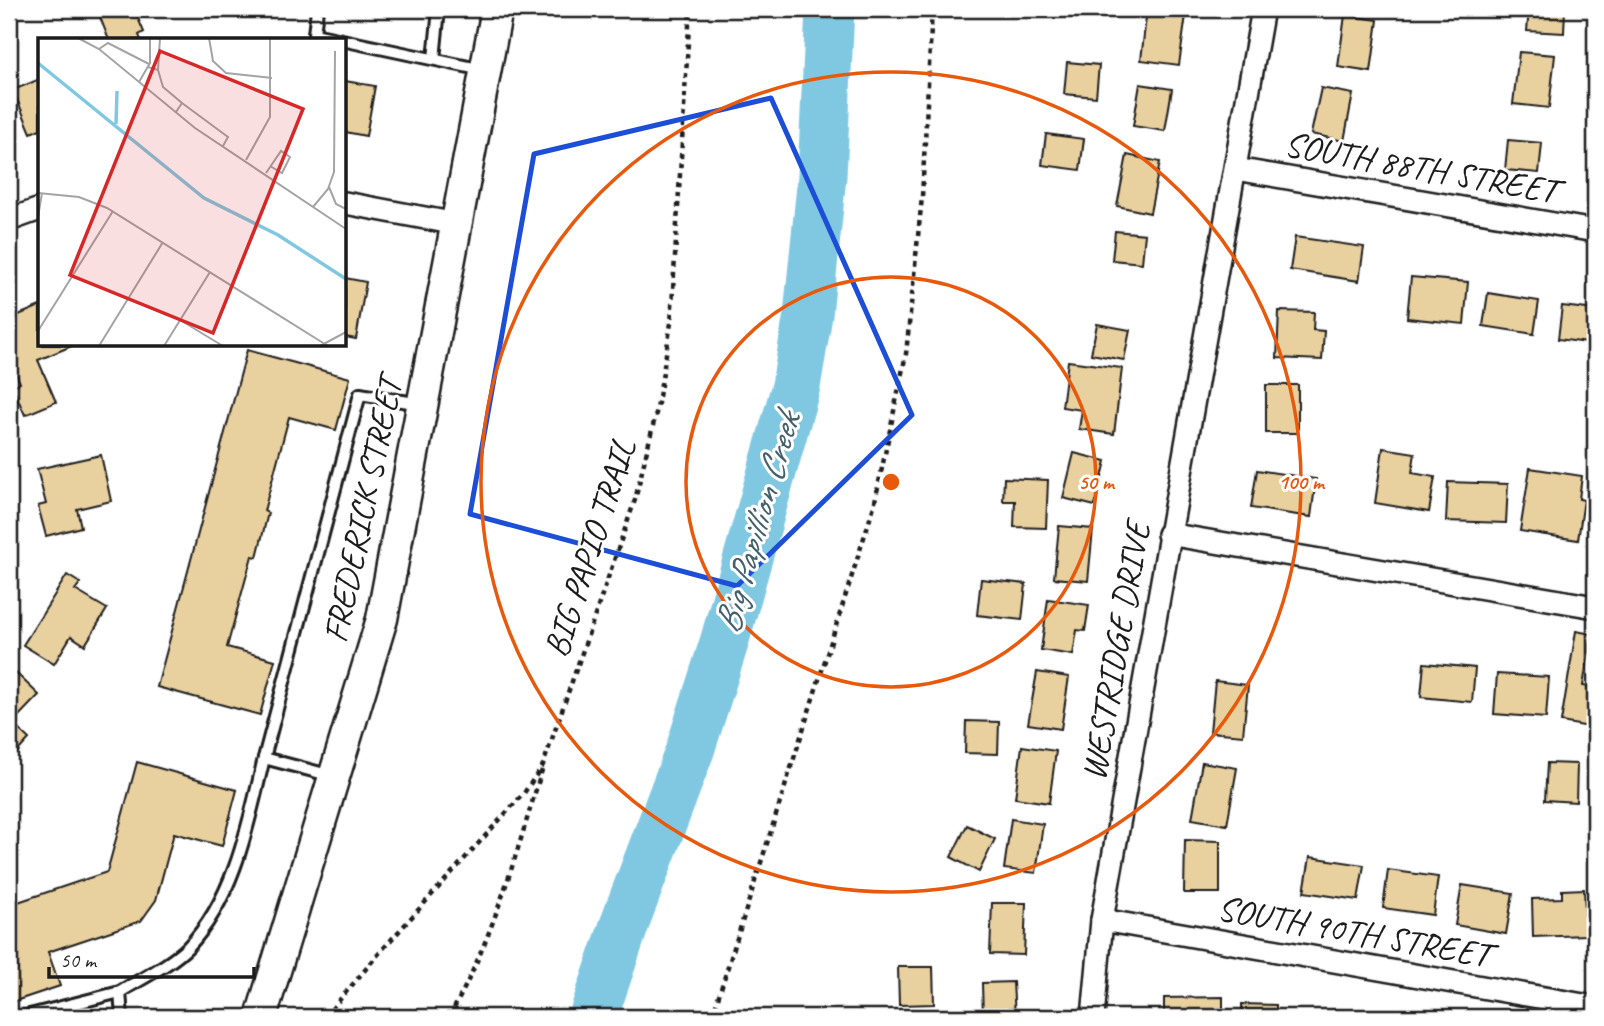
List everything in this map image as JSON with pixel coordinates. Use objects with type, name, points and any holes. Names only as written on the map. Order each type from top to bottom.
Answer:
[{"type":"main road","name":"FREDERICK STREET","points":[[261,1017],[383,619],[497,9]]},
{"type":"street","name":"WESTRIDGE DRIVE","points":[[1093,1017],[1102,920],[1168,534],[1263,9]]},
{"type":"street","name":"SOUTH 88TH STREET","points":[[1236,169],[1595,231]]},
{"type":"street","points":[[346,203],[457,224]]},
{"type":"street","points":[[9,220],[38,210]]},
{"type":"street","points":[[1168,534],[1595,607]]},
{"type":"street","name":"SOUTH 90TH STREET","points":[[1102,920],[1595,1007]]},
{"type":"lane","points":[[317,9],[314,34],[333,38]]},
{"type":"lane","points":[[434,59],[439,9]]},
{"type":"lane","points":[[346,41],[485,70]]},
{"type":"lane","points":[[22,1017],[120,992],[186,948],[213,916],[245,836],[360,394],[424,405]]},
{"type":"lane","points":[[264,758],[335,777]]},
{"type":"lane","points":[[120,992],[122,1017]]},
{"type":"path","name":"BIG PAPIO TRAIL","points":[[325,1017],[380,951],[524,793],[543,765],[635,500],[657,409],[671,323],[690,9]]},
{"type":"path","points":[[712,1017],[874,506],[906,354],[922,197],[932,9]]},
{"type":"path","points":[[449,1017],[468,984],[507,885],[543,765]]},
{"type":"highlighted area","points":[[771,98],[912,415],[737,586],[470,514],[534,154]]},
{"type":"building","points":[[120,9],[134,9],[144,32],[139,35],[140,38],[108,38],[100,17]]},
{"type":"building","points":[[1081,9],[1111,9],[1110,15],[1081,13]]},
{"type":"building","points":[[1147,9],[1186,15],[1179,65],[1141,60]]},
{"type":"building","points":[[1529,9],[1565,9],[1564,33],[1527,31]]},
{"type":"building","points":[[1345,15],[1378,20],[1371,72],[1338,67]]},
{"type":"building","points":[[1519,52],[1555,55],[1549,108],[1513,104]]},
{"type":"building","points":[[1067,62],[1099,65],[1096,97],[1064,94]]},
{"type":"building","points":[[38,80],[38,130],[31,133],[13,90]]},
{"type":"building","points":[[346,81],[375,86],[366,136],[346,132]]},
{"type":"building","points":[[1140,84],[1172,89],[1165,131],[1133,126]]},
{"type":"building","points":[[1321,88],[1353,94],[1344,141],[1311,134]]},
{"type":"building","points":[[1046,134],[1084,139],[1080,170],[1042,165]]},
{"type":"building","points":[[1508,140],[1542,143],[1539,173],[1505,170]]},
{"type":"building","points":[[1127,155],[1160,162],[1150,213],[1117,206]]},
{"type":"building","points":[[1115,231],[1145,234],[1142,263],[1112,260]]},
{"type":"building","points":[[1295,237],[1364,247],[1359,281],[1290,270]]},
{"type":"building","points":[[1411,277],[1468,282],[1464,324],[1407,318]]},
{"type":"building","points":[[346,278],[366,282],[356,339],[346,337]]},
{"type":"building","points":[[1488,293],[1539,301],[1534,334],[1483,326]]},
{"type":"building","points":[[1562,306],[1595,310],[1595,344],[1558,339]]},
{"type":"building","points":[[38,307],[38,346],[72,346],[38,360],[56,402],[25,415],[12,386],[20,383],[9,356],[9,319]]},
{"type":"building","points":[[1279,311],[1314,312],[1313,330],[1324,331],[1322,360],[1277,358]]},
{"type":"building","points":[[1097,324],[1130,330],[1124,360],[1091,354]]},
{"type":"building","points":[[247,350],[350,378],[336,430],[289,417],[264,511],[268,513],[257,557],[252,556],[227,647],[275,660],[260,715],[157,687]]},
{"type":"building","points":[[1068,361],[1122,368],[1114,434],[1079,429],[1082,410],[1062,407]]},
{"type":"building","points":[[1266,385],[1298,385],[1298,433],[1266,433]]},
{"type":"building","points":[[1383,448],[1415,453],[1412,473],[1435,477],[1429,512],[1375,503]]},
{"type":"building","points":[[1074,453],[1106,461],[1095,506],[1063,498]]},
{"type":"building","points":[[101,455],[111,501],[77,509],[81,527],[46,536],[38,506],[46,504],[37,469]]},
{"type":"building","points":[[1530,468],[1582,476],[1579,499],[1584,500],[1578,540],[1520,531]]},
{"type":"building","points":[[1257,470],[1316,479],[1311,517],[1251,508]]},
{"type":"building","points":[[1004,478],[1048,480],[1046,528],[1014,527],[1015,501],[1003,501]]},
{"type":"building","points":[[1448,482],[1508,484],[1506,523],[1446,521]]},
{"type":"building","points":[[1059,526],[1093,529],[1088,581],[1054,578]]},
{"type":"building","points":[[67,575],[80,583],[75,590],[107,609],[85,645],[71,636],[54,664],[23,645]]},
{"type":"building","points":[[981,579],[1026,584],[1022,620],[977,615]]},
{"type":"building","points":[[1048,599],[1089,605],[1085,631],[1077,630],[1073,655],[1041,650]]},
{"type":"building","points":[[1576,631],[1592,634],[1583,686],[1595,688],[1595,728],[1561,722]]},
{"type":"building","points":[[1424,663],[1475,668],[1472,702],[1421,697]]},
{"type":"building","points":[[1037,672],[1069,677],[1061,729],[1028,724]]},
{"type":"building","points":[[16,673],[39,695],[12,723],[29,739],[9,761],[9,681]]},
{"type":"building","points":[[1497,674],[1549,677],[1546,718],[1494,714]]},
{"type":"building","points":[[1215,681],[1248,685],[1243,735],[1210,732]]},
{"type":"building","points":[[966,721],[999,722],[998,754],[965,753]]},
{"type":"building","points":[[1022,746],[1056,751],[1049,803],[1015,798]]},
{"type":"building","points":[[137,762],[237,790],[222,846],[174,833],[156,900],[141,921],[48,952],[60,986],[9,1003],[9,905],[107,872]]},
{"type":"building","points":[[1202,762],[1237,768],[1227,825],[1192,819]]},
{"type":"building","points":[[1547,763],[1577,764],[1576,802],[1545,800]]},
{"type":"building","points":[[1011,819],[1043,824],[1036,873],[1004,869]]},
{"type":"building","points":[[967,825],[995,839],[979,872],[951,857]]},
{"type":"building","points":[[1185,840],[1220,841],[1220,893],[1184,893]]},
{"type":"building","points":[[1310,857],[1364,865],[1358,900],[1304,892]]},
{"type":"building","points":[[1388,870],[1438,877],[1433,915],[1383,908]]},
{"type":"building","points":[[1462,885],[1513,893],[1506,934],[1455,925]]},
{"type":"building","points":[[1584,889],[1586,935],[1533,937],[1532,899],[1562,898],[1562,890]]},
{"type":"building","points":[[992,903],[1026,903],[1024,955],[990,954]]},
{"type":"building","points":[[898,967],[933,967],[934,1004],[899,1005]]},
{"type":"building","points":[[1013,982],[1015,1017],[983,1017],[982,983]]},
{"type":"building","points":[[1223,997],[1223,1017],[1164,1017],[1164,998]]},
{"type":"building","points":[[1242,1004],[1276,1005],[1276,1017],[1242,1017]]},
{"type":"waterway","name":"Big Papillion Creek","points":[[593,1017],[628,914],[690,750],[724,643],[796,386],[808,315],[822,176],[830,9]]}]
